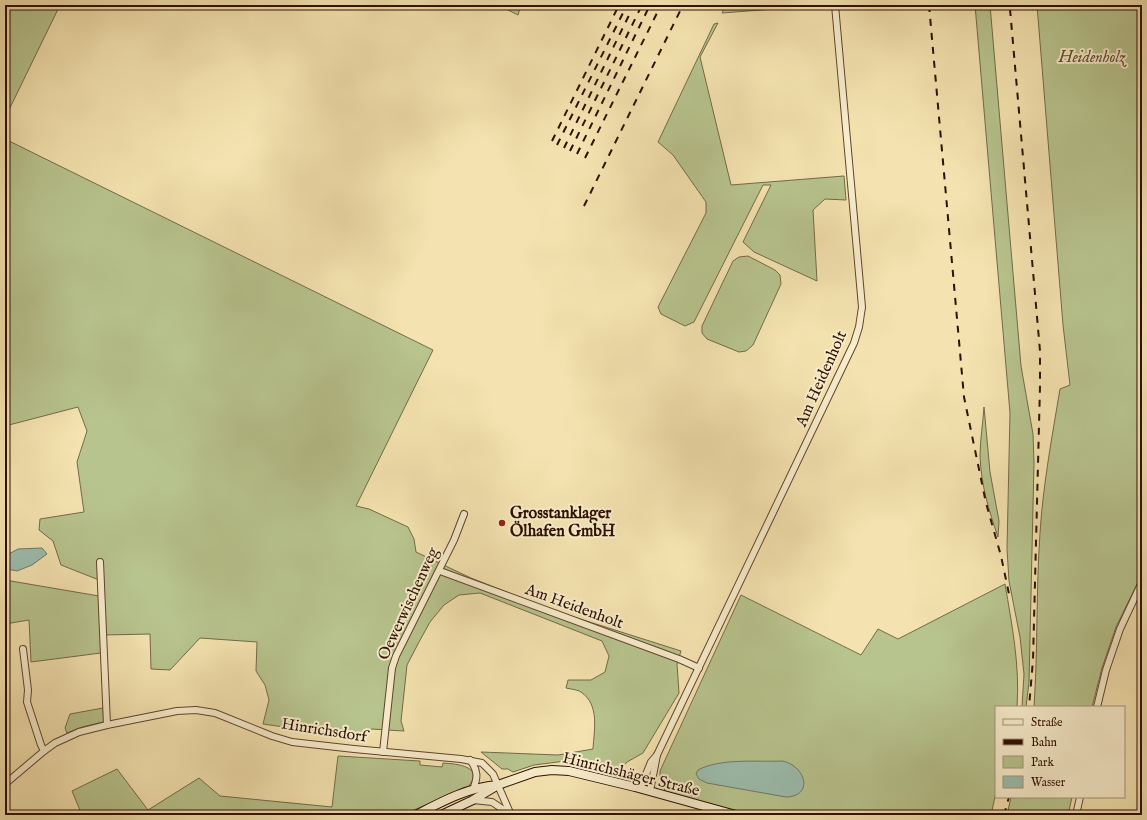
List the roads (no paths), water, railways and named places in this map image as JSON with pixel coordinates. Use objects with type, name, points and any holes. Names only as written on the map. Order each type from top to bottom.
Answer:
[{"type":"main road","name":"Hinrichshäger Straße","points":[[441,815],[473,800],[498,785],[543,770],[561,770],[650,791],[736,815]]},
{"type":"main road","name":"Hinrichshäger Straße","points":[[416,815],[473,789],[483,786],[498,785]]},
{"type":"street","name":"Am Heidenholt","points":[[650,791],[657,755],[845,363],[859,327],[862,307],[836,5]]},
{"type":"street","name":"Oewerwischenweg","points":[[383,752],[392,668],[396,656],[440,571],[466,514]]},
{"type":"street","points":[[100,562],[107,724]]},
{"type":"street","name":"Am Heidenholt","points":[[440,571],[699,668]]},
{"type":"street","points":[[1097,706],[1106,670],[1120,629],[1142,582]]},
{"type":"street","points":[[23,649],[28,690],[27,702],[44,751]]},
{"type":"street","name":"Hinrichsdorf","points":[[5,784],[44,751],[79,732],[107,724],[178,711],[196,710],[215,713],[272,736],[292,742],[470,760],[482,764],[488,769],[498,785],[510,814]]},
{"type":"street","name":"Am Heidenholt","points":[[640,789],[651,762],[657,755]]},
{"type":"street","points":[[470,760],[477,774],[473,789]]},
{"type":"street","points":[[1076,815],[1080,798]]},
{"type":"street","points":[[473,800],[492,802],[510,814]]},
{"type":"water","points":[[42,548],[47,554],[32,565],[17,571],[7,569],[5,566],[5,556],[18,549]]},
{"type":"water","points":[[782,761],[796,768],[804,780],[804,786],[801,792],[795,795],[786,797],[707,783],[699,779],[696,774],[698,770],[707,766],[727,762]]},
{"type":"railway","points":[[552,141],[619,5]]},
{"type":"railway","points":[[557,145],[627,5]]},
{"type":"railway","points":[[564,148],[634,5]]},
{"type":"railway","points":[[570,151],[642,5]]},
{"type":"railway","points":[[577,154],[650,5]]},
{"type":"railway","points":[[585,158],[661,5]]},
{"type":"railway","points":[[584,206],[683,5]]},
{"type":"railway","points":[[929,5],[964,397],[986,503],[1001,556],[1009,594]]},
{"type":"railway","points":[[1010,9],[1040,351],[1033,660],[1029,706]]},
{"type":"railway","points":[[1004,815],[1009,798]]},
{"type":"place","name":"Grosstanklager Ölhafen GmbH","points":[[502,523]]},
{"type":"park label","name":"Heidenholz","points":[[1092,58]]}]
